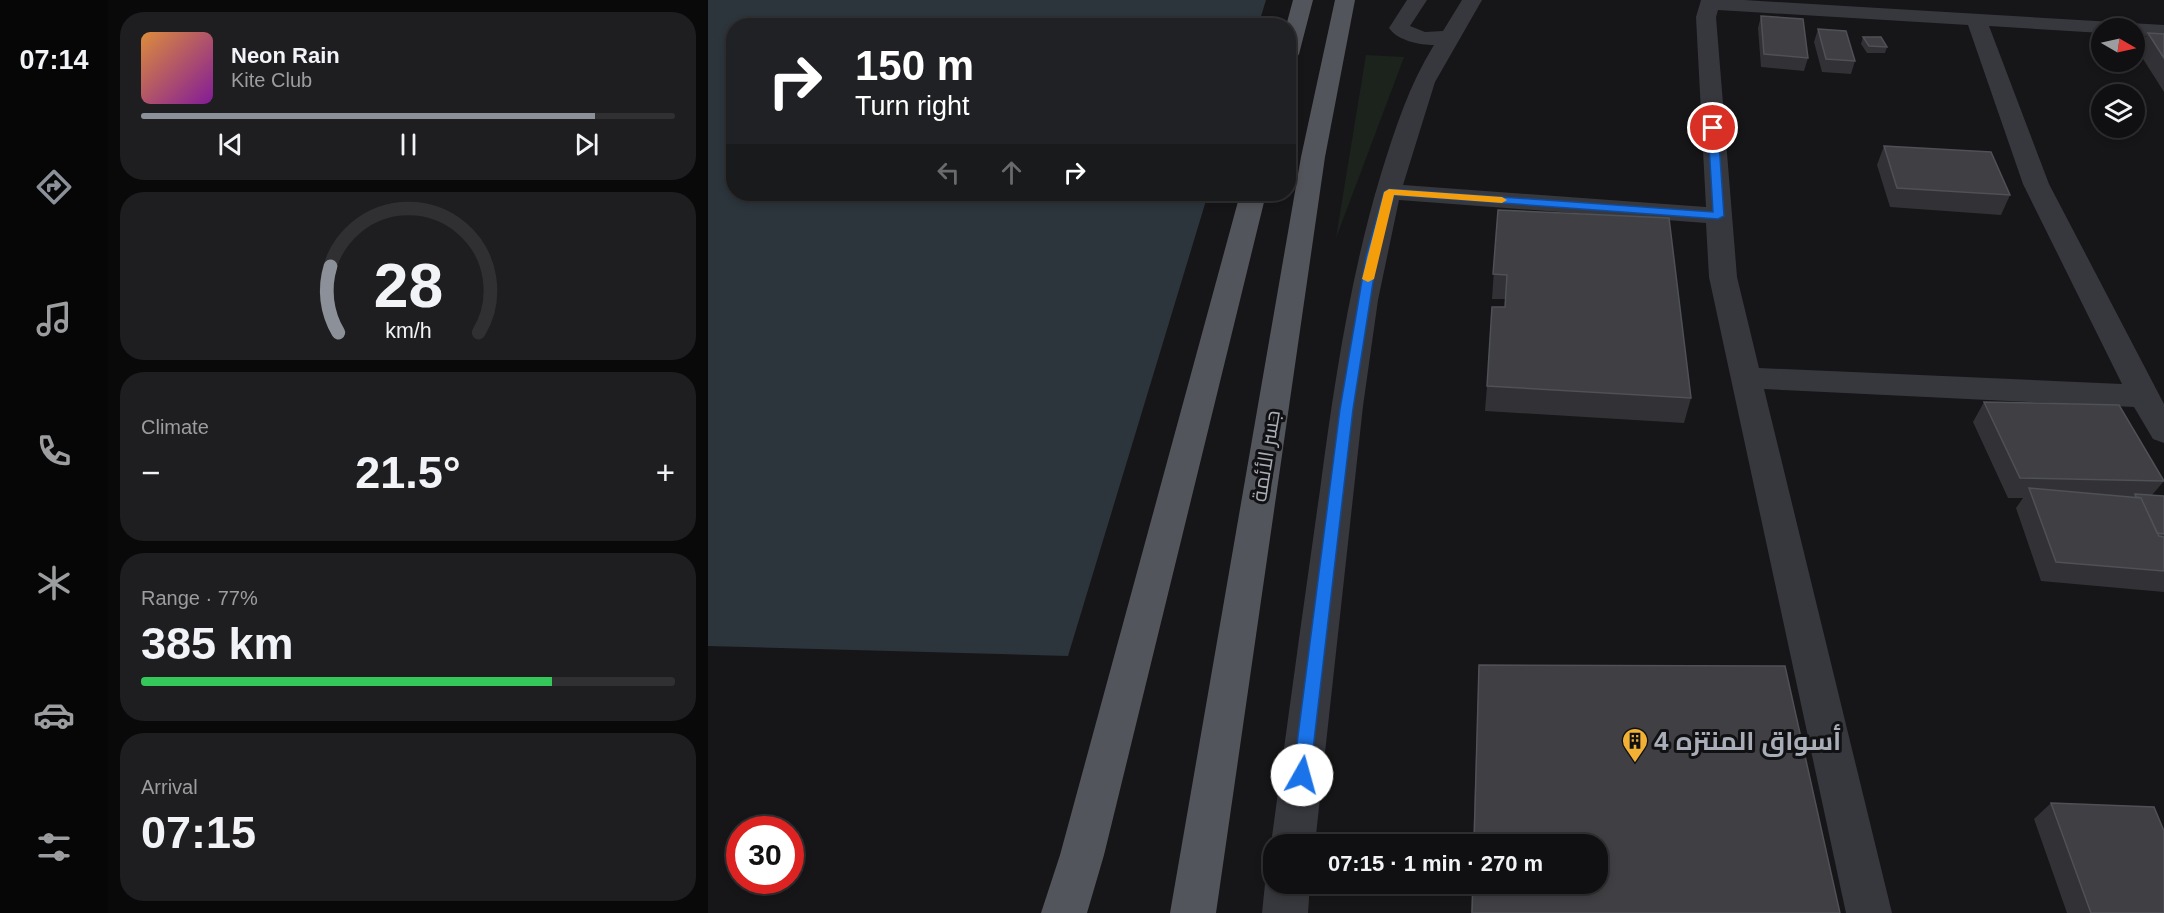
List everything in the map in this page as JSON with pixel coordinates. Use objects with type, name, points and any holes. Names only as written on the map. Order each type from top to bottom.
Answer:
[{"type":"main road","points":[[1296,25],[1303,0]]},
{"type":"main road","name":"جسر الأئمة","points":[[1193,913],[1313,157],[1345,0]]},
{"type":"main road","points":[[1064,913],[1082,855],[1250,201]]},
{"type":"street","points":[[1417,0],[1399,28],[1415,38],[1437,40],[1453,34]]},
{"type":"street","points":[[1294,834],[1346,409],[1372,257],[1419,95],[1433,62],[1453,34],[1472,0]]},
{"type":"street","points":[[1869,913],[1723,277],[1706,17],[1710,2],[2091,26]]},
{"type":"street","points":[[1976,20],[2036,184],[2143,396],[2164,431]]},
{"type":"street","points":[[2145,30],[2164,31]]},
{"type":"street","points":[[1389,192],[1718,216]]},
{"type":"street","points":[[1746,378],[2143,396]]},
{"type":"street","points":[[1285,913],[1287,894]]},
{"type":"shaded area","points":[[708,0],[1266,0],[1260,18],[726,18],[726,201],[1206,201],[1068,656],[708,646]]},
{"type":"shaded area","points":[[1366,55],[1404,57],[1336,238]]},
{"type":"building","points":[[1761,16],[1803,19],[1808,58],[1764,54]]},
{"type":"building","points":[[1818,29],[1846,31],[1855,61],[1826,59]]},
{"type":"building","points":[[2148,33],[2164,34],[2164,58]]},
{"type":"building","points":[[1863,37],[1881,37],[1887,47],[1869,46]]},
{"type":"building","points":[[1884,146],[1991,152],[2010,195],[1897,188]]},
{"type":"building","points":[[1498,210],[1669,218],[1691,398],[1487,386],[1492,307],[1505,307],[1507,275],[1493,274]]},
{"type":"building","points":[[1984,402],[2119,405],[2164,481],[2020,478]]},
{"type":"building","points":[[2029,488],[2141,498],[2159,536],[2164,537],[2164,571],[2056,562]]},
{"type":"building","points":[[2135,494],[2164,496],[2164,534],[2157,533],[2141,498],[2136,497]]},
{"type":"building","name":"أسواق المنتزه 4","points":[[1479,665],[1785,666],[1840,913],[1472,913],[1473,894],[1608,894],[1608,834],[1474,834]]},
{"type":"building","points":[[2051,803],[2154,807],[2164,831],[2164,913],[2091,913]]},
{"type":"slow traffic","points":[[1368,279],[1389,192],[1502,200]]},
{"type":"place","name":"أسواق المنتزه 4","points":[[1635,764]]},
{"type":"route","points":[[1302,775],[1346,409],[1372,257],[1389,192],[1718,216],[1713,128]]}]
